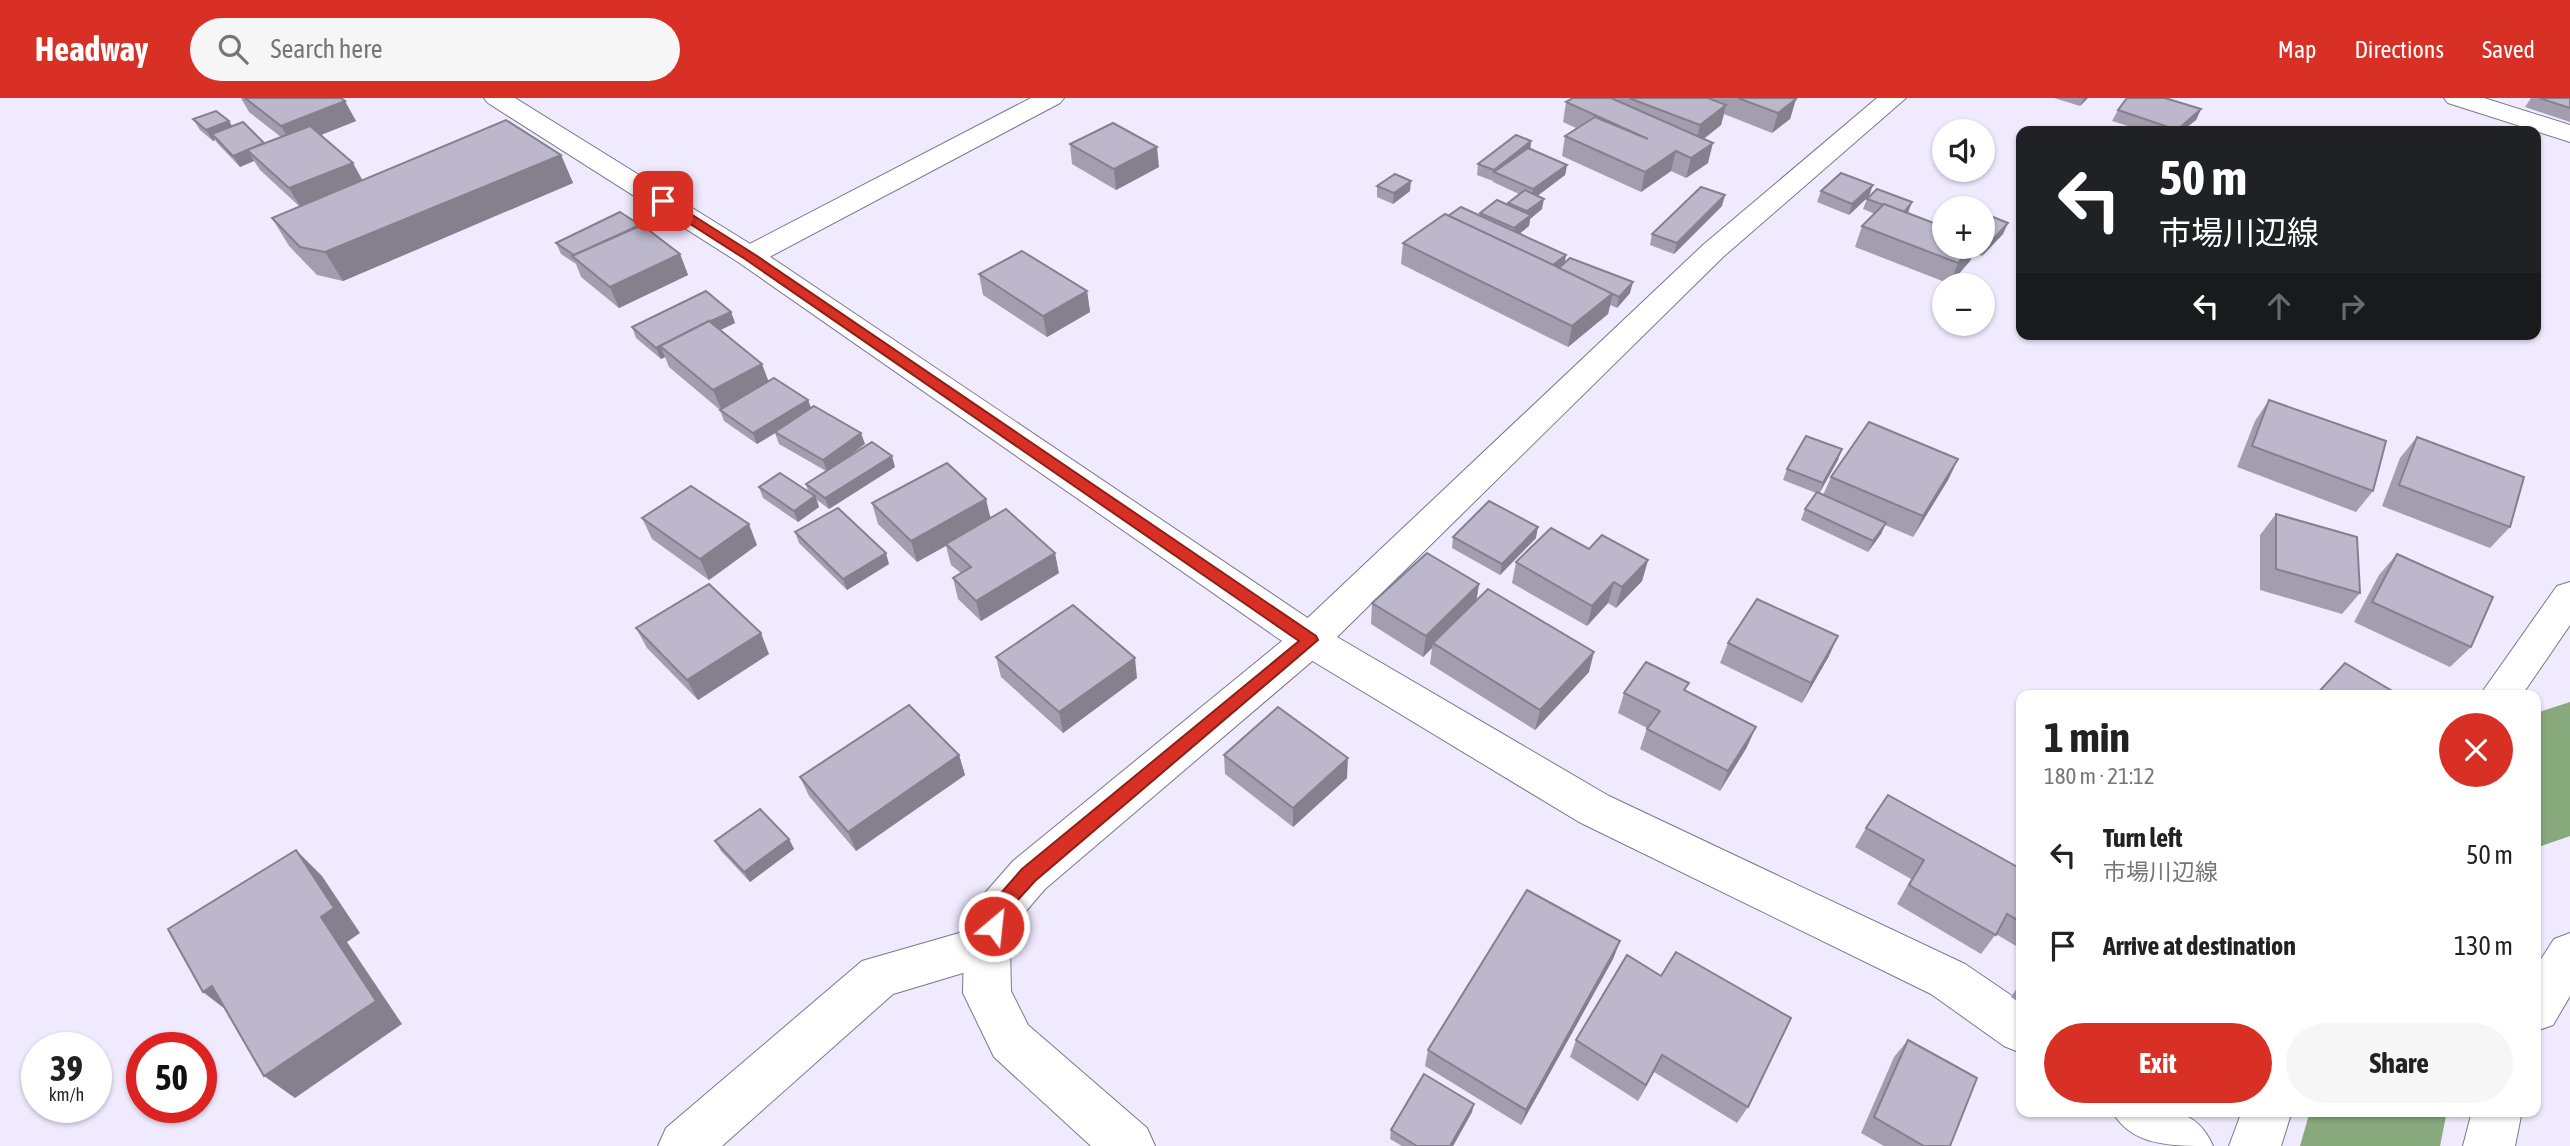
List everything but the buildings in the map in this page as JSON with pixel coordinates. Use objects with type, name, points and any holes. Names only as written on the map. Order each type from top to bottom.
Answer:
[{"type":"street","points":[[497,98],[749,256],[1310,640],[1594,809],[1948,979],[2016,1027]]},
{"type":"street","points":[[749,256],[1051,98]]},
{"type":"street","points":[[1129,1146],[1011,1041],[987,993],[987,946],[1001,906],[1029,875],[1310,640],[1713,251],[1893,98]]},
{"type":"street","points":[[2470,100],[2570,134]]},
{"type":"street","points":[[2504,690],[2570,596]]},
{"type":"street","points":[[684,1146],[879,976],[987,946]]},
{"type":"street","points":[[2541,1001],[2570,954]]},
{"type":"street","points":[[2146,1117],[2187,1146]]},
{"type":"street","points":[[2255,1146],[2265,1117]]},
{"type":"street","points":[[2489,1146],[2496,1117]]},
{"type":"waterway","points":[[2541,792],[2570,748]]},
{"type":"waterway","points":[[2370,1146],[2377,1117]]},
{"type":"route","points":[[663,201],[749,256],[1310,640],[1029,875],[1001,906],[994,926]]}]
